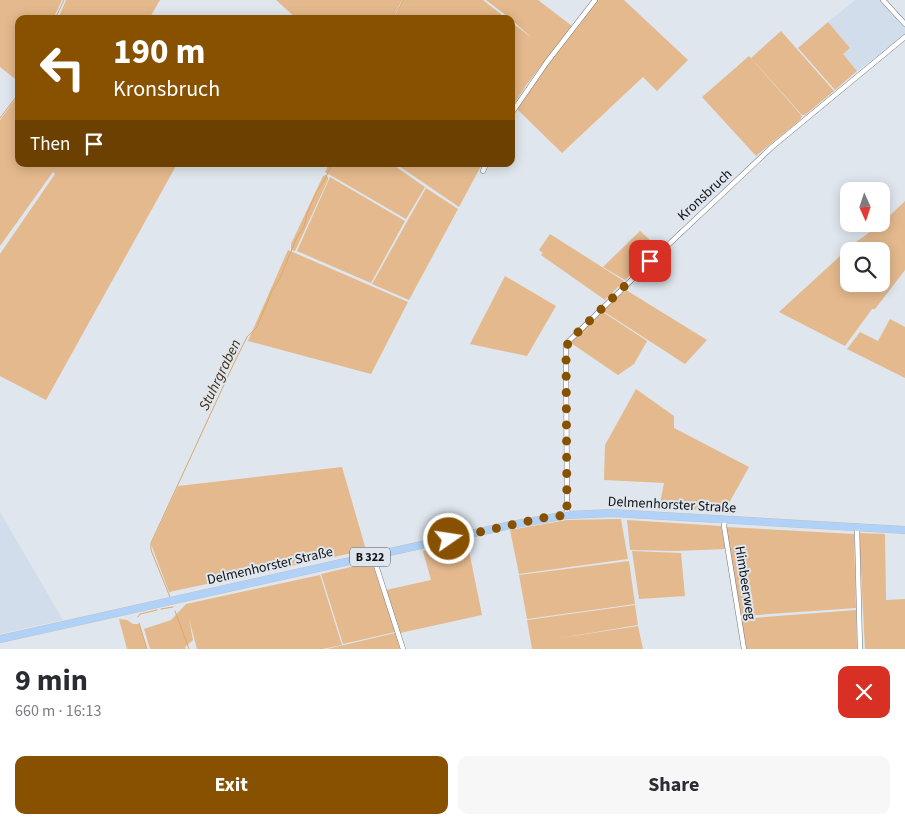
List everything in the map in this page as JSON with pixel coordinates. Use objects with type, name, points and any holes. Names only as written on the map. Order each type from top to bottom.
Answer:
[{"type":"main road","name":"Delmenhorster Straße","points":[[0,639],[542,518],[612,513],[905,530]]},
{"type":"street","points":[[515,108],[547,62],[595,0]]},
{"type":"street","points":[[883,0],[905,24]]},
{"type":"street","name":"Kronsbruch","points":[[567,515],[566,348],[569,341],[650,261],[772,147],[905,37]]},
{"type":"street","points":[[483,171],[485,167]]},
{"type":"street","name":"Himbeerweg","points":[[725,520],[724,526],[744,649]]},
{"type":"street","points":[[857,528],[860,649]]},
{"type":"street","points":[[373,556],[403,649]]},
{"type":"shaded area","points":[[0,0],[62,0],[55,15],[15,15],[15,79],[0,67]]},
{"type":"shaded area","points":[[66,0],[160,0],[151,15],[60,15]]},
{"type":"shaded area","points":[[276,0],[402,0],[395,15],[293,15]]},
{"type":"shaded area","points":[[403,0],[483,0],[502,15],[397,15]]},
{"type":"shaded area","points":[[486,0],[538,0],[572,26],[527,84],[515,103],[515,25],[532,38],[515,23],[515,15],[506,15]]},
{"type":"shaded area","points":[[597,0],[624,0],[688,60],[657,91],[643,77],[562,153],[518,110],[518,106],[554,55]]},
{"type":"shaded area","points":[[855,0],[881,0],[905,26],[905,35],[857,71],[843,54],[850,48],[828,22]]},
{"type":"shaded area","points":[[828,22],[850,48],[843,54],[857,71],[835,90],[798,48]]},
{"type":"shaded area","points":[[781,31],[834,91],[805,115],[802,115],[751,58]]},
{"type":"shaded area","points":[[749,56],[802,116],[800,120],[756,156],[702,97]]},
{"type":"shaded area","points":[[15,99],[15,167],[175,167],[46,400],[0,376],[0,254],[55,174],[53,172],[0,246],[0,120]]},
{"type":"shaded area","points":[[328,167],[396,167],[425,187],[406,219],[325,172]]},
{"type":"shaded area","points":[[400,167],[480,167],[459,207]]},
{"type":"shaded area","points":[[326,175],[328,180],[296,249],[295,251],[291,250],[291,244],[323,176]]},
{"type":"shaded area","points":[[330,177],[405,221],[371,283],[297,251]]},
{"type":"shaded area","points":[[426,188],[458,209],[409,300],[372,284]]},
{"type":"shaded area","points":[[905,201],[905,270],[890,290],[890,242],[856,242],[870,232],[890,232],[890,215]]},
{"type":"shaded area","points":[[640,231],[659,248],[625,280],[603,267]]},
{"type":"shaded area","points":[[550,234],[624,281],[605,300],[541,255],[543,253],[539,250]]},
{"type":"shaded area","points":[[288,250],[408,302],[371,374],[248,341]]},
{"type":"shaded area","points":[[840,256],[840,292],[888,292],[875,309],[872,309],[845,346],[779,312]]},
{"type":"shaded area","points":[[505,276],[556,306],[527,356],[470,344]]},
{"type":"shaded area","points":[[626,290],[707,340],[685,364],[603,311]]},
{"type":"shaded area","points":[[603,312],[647,341],[634,364],[618,375],[571,343]]},
{"type":"shaded area","points":[[890,319],[905,327],[905,378],[847,349],[860,332],[878,341]]},
{"type":"shaded area","points":[[636,389],[674,416],[674,428],[749,467],[726,511],[659,508],[664,483],[604,480],[605,445]]},
{"type":"shaded area","points":[[342,467],[366,550],[169,592],[151,544],[178,486]]},
{"type":"shaded area","points":[[0,512],[63,620],[0,634]]},
{"type":"shaded area","points":[[621,519],[628,559],[519,574],[510,530],[567,520]]},
{"type":"shaded area","points":[[627,520],[721,526],[725,549],[630,550]]},
{"type":"shaded area","points":[[726,527],[854,534],[856,608],[741,616]]},
{"type":"shaded area","points":[[859,533],[885,534],[886,600],[905,599],[905,649],[865,649]]},
{"type":"shaded area","points":[[467,541],[482,615],[400,633],[386,590],[431,580],[423,551]]},
{"type":"shaded area","points":[[632,551],[681,553],[685,596],[639,599]]},
{"type":"shaded area","points":[[629,561],[635,604],[527,619],[519,575]]},
{"type":"shaded area","points":[[372,562],[395,632],[343,644],[321,574]]},
{"type":"shaded area","points":[[320,575],[342,645],[323,649],[197,649],[189,619],[193,640],[185,647],[186,649],[150,649],[144,629],[171,620],[186,604]]},
{"type":"shaded area","points":[[635,605],[638,625],[554,639],[638,626],[643,649],[532,649],[527,620]]},
{"type":"shaded area","points":[[856,610],[857,649],[747,649],[741,619]]},
{"type":"shaded area","points":[[119,619],[139,624],[147,649],[127,649]]},
{"type":"shaded area","points":[[395,633],[400,649],[327,649]]},
{"type":"waterway","points":[[57,15],[64,0]]},
{"type":"waterway","name":"Stuhrgraben","points":[[396,15],[403,0]]},
{"type":"waterway","points":[[0,118],[15,98]]},
{"type":"waterway","name":"Stuhrgraben","points":[[170,597],[151,550],[151,543],[234,363],[247,337],[257,327],[297,237],[304,227],[316,193],[331,167]]},
{"type":"waterway","points":[[161,609],[173,607]]},
{"type":"waterway","points":[[138,617],[140,614],[157,610]]},
{"type":"waterway","name":"Stuhrgraben","points":[[175,611],[189,649]]},
{"type":"waterway","points":[[139,623],[147,649]]},
{"type":"route","points":[[449,539],[542,518],[567,515],[566,348],[569,341],[650,261]]}]
